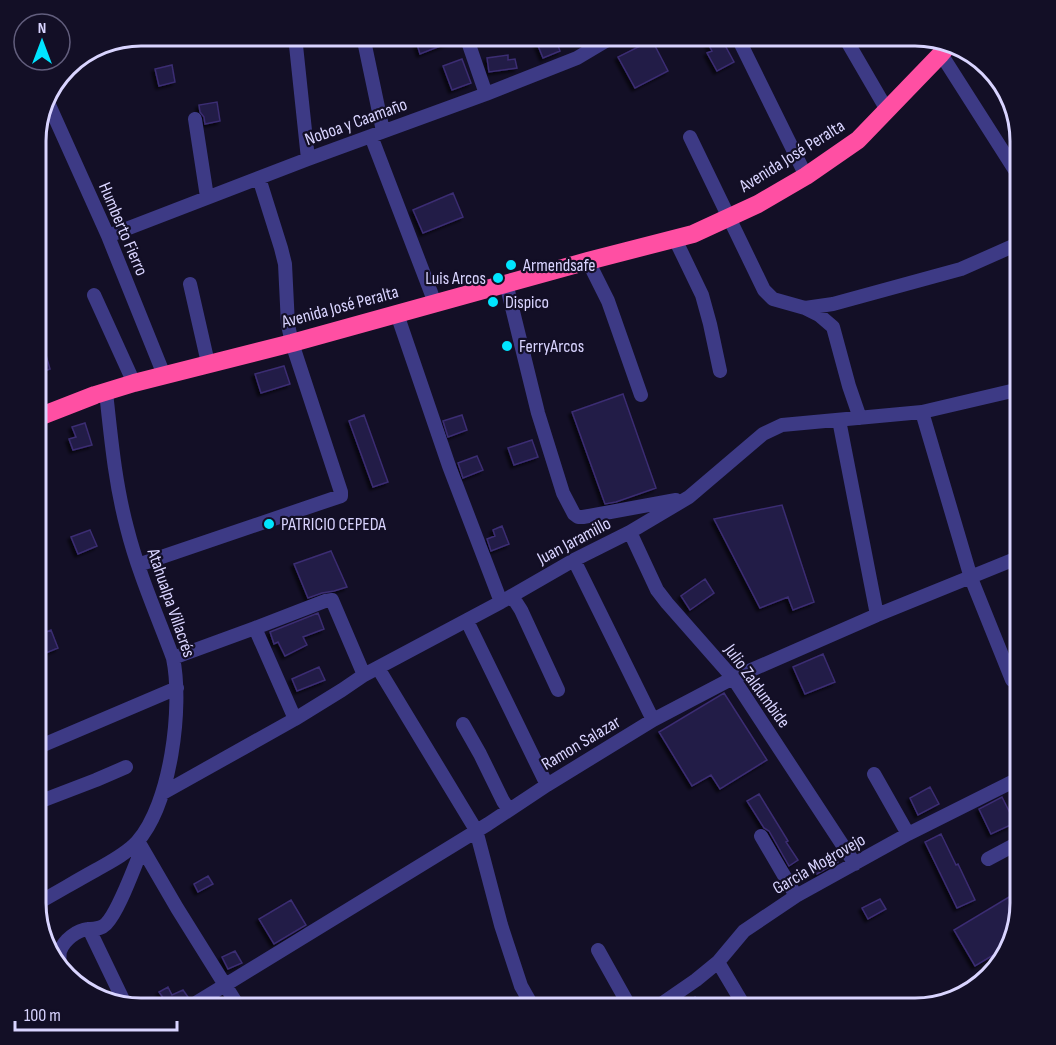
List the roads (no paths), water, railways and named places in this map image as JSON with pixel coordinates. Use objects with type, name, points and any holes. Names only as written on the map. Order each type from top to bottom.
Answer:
[{"type":"highway","name":"Avenida José Peralta","points":[[47,414],[134,383],[292,343],[693,234],[758,204],[806,177],[865,135],[943,51]]},
{"type":"street","points":[[296,46],[308,159]]},
{"type":"street","points":[[364,46],[377,134],[435,303]]},
{"type":"street","points":[[470,46],[486,94]]},
{"type":"street","name":"Noboa y Caamaño","points":[[108,236],[486,94],[577,58],[596,47]]},
{"type":"street","points":[[742,47],[806,177]]},
{"type":"street","points":[[850,47],[887,110]]},
{"type":"street","points":[[947,53],[1010,161]]},
{"type":"street","name":"Humberto Fierro","points":[[52,111],[108,236],[164,375]]},
{"type":"street","points":[[195,119],[207,198]]},
{"type":"street","points":[[690,137],[764,290],[773,299],[805,308],[819,315],[833,327],[860,418]]},
{"type":"street","points":[[138,565],[341,496],[292,343],[288,325],[285,264],[259,178]]},
{"type":"street","points":[[675,239],[702,295],[720,371]]},
{"type":"street","points":[[805,308],[833,303],[961,269],[1010,247]]},
{"type":"street","points":[[588,261],[608,301],[641,395]]},
{"type":"street","points":[[506,283],[538,413],[563,493],[574,514],[583,517],[689,497]]},
{"type":"street","points":[[190,284],[208,363]]},
{"type":"street","points":[[94,295],[134,383]]},
{"type":"street","points":[[397,314],[449,466],[507,599],[521,610],[558,690]]},
{"type":"street","name":"Juan Jaramillo","points":[[163,793],[295,719],[364,675],[467,621],[574,560],[630,532],[689,497],[764,434],[782,425],[922,412],[1010,391]]},
{"type":"street","name":"Atahualpa Villacrés","points":[[60,952],[66,942],[77,932],[98,929],[106,924],[116,908],[163,793],[175,736],[176,671],[127,529],[114,469],[106,392]]},
{"type":"street","points":[[922,412],[971,578],[1010,675]]},
{"type":"street","points":[[839,420],[877,615]]},
{"type":"street","name":"Julio Zaldumbide","points":[[630,532],[657,590],[734,678],[855,864]]},
{"type":"street","points":[[574,560],[653,720]]},
{"type":"street","name":"Ramon Salazar","points":[[205,998],[653,720],[734,678],[877,615],[1010,561]]},
{"type":"street","points":[[173,658],[332,600],[364,675]]},
{"type":"street","points":[[467,621],[547,785]]},
{"type":"street","points":[[255,628],[295,719]]},
{"type":"street","points":[[378,668],[476,830],[501,925],[521,986],[528,998]]},
{"type":"street","points":[[46,744],[177,688]]},
{"type":"street","points":[[463,724],[509,810]]},
{"type":"street","points":[[169,765],[198,772]]},
{"type":"street","points":[[46,799],[126,767]]},
{"type":"street","points":[[874,774],[908,834]]},
{"type":"street","name":"Garcia Mogrovejo","points":[[670,998],[718,962],[744,931],[796,896],[908,834],[1010,783]]},
{"type":"street","points":[[761,836],[796,896]]},
{"type":"street","points":[[46,896],[140,845],[233,998]]},
{"type":"street","points":[[988,859],[1010,847]]},
{"type":"street","points":[[89,929],[121,996]]},
{"type":"street","points":[[598,950],[626,998]]},
{"type":"street","points":[[718,962],[739,998]]},
{"type":"place","name":"Armendsafe","points":[[511,265]]},
{"type":"place","name":"Luis Arcos","points":[[498,278]]},
{"type":"place","name":"Dispico","points":[[493,302]]},
{"type":"place","name":"FerryArcos","points":[[507,346]]},
{"type":"place","name":"PATRICIO CEPEDA","points":[[269,524]]}]
